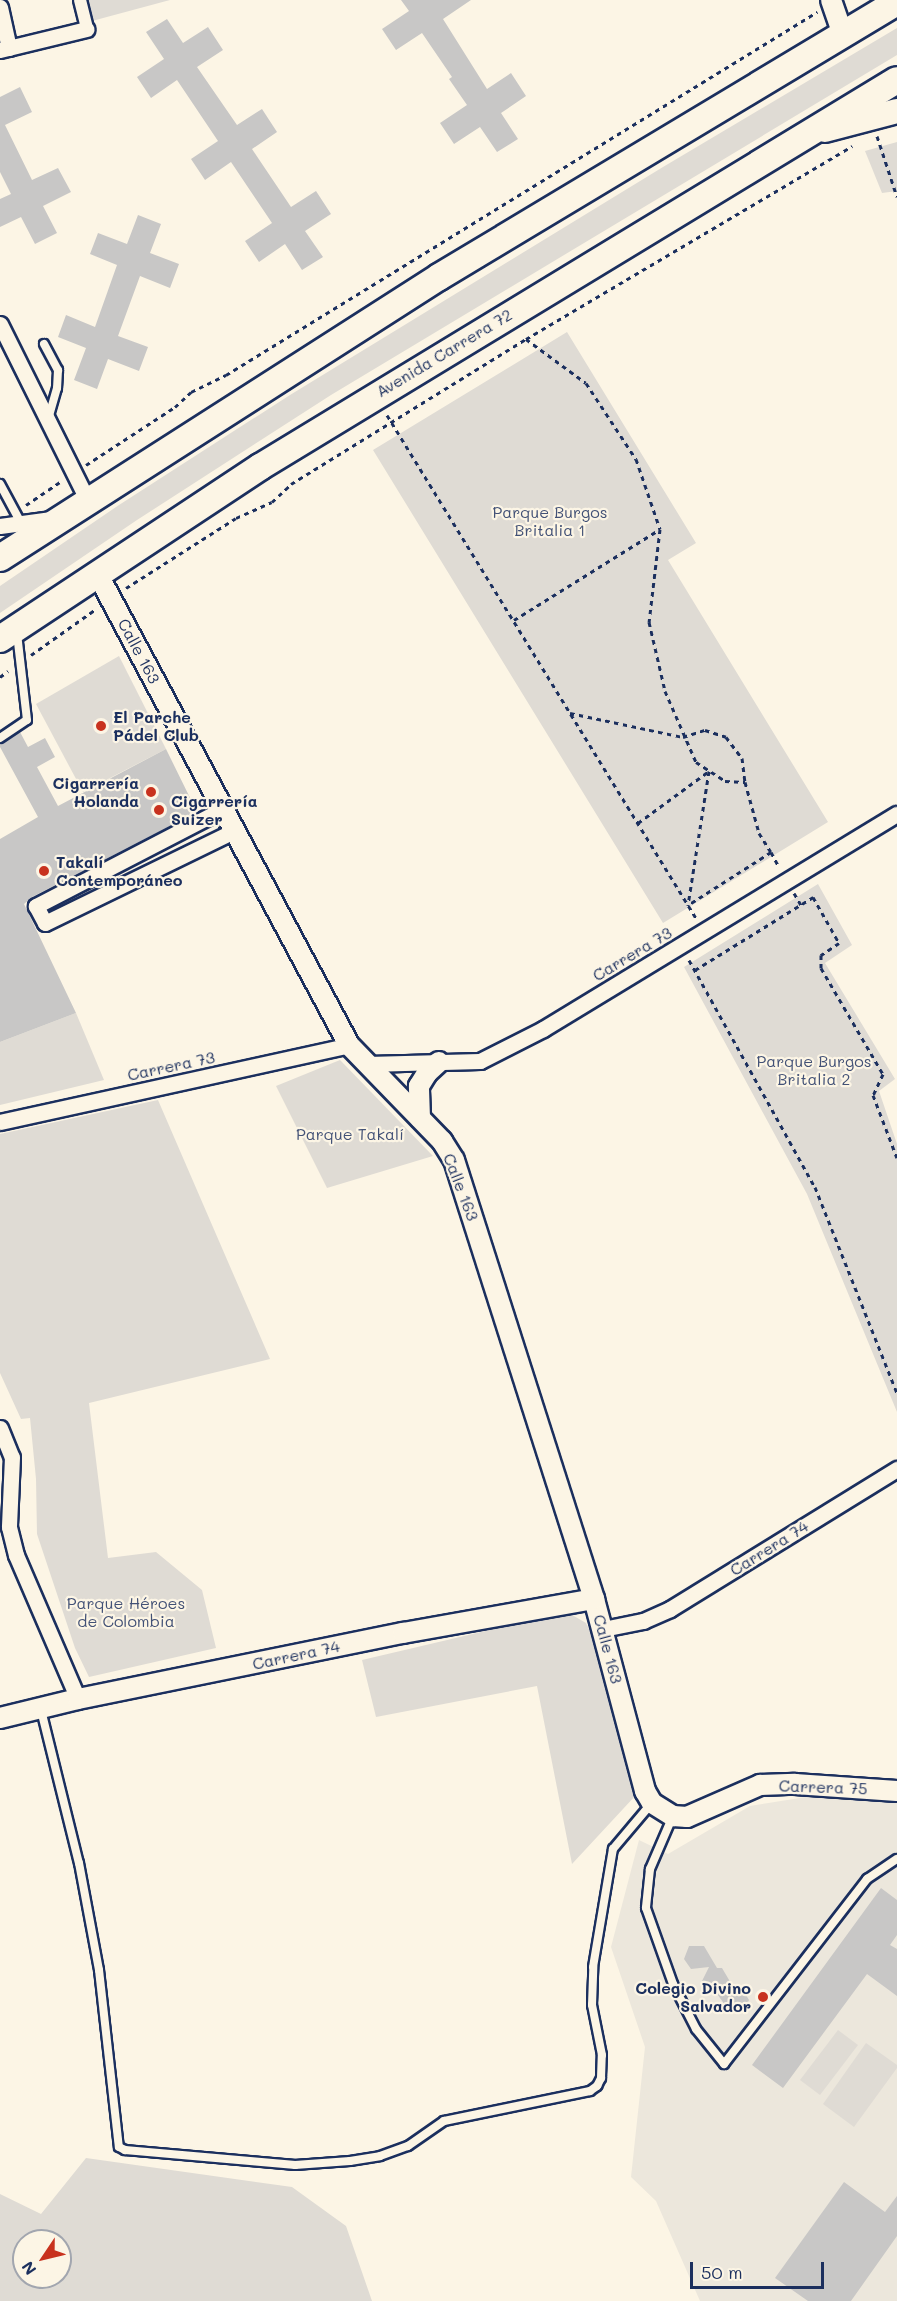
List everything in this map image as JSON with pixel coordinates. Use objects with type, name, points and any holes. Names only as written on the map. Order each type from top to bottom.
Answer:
[{"type":"highway","points":[[0,558],[87,499],[449,271],[897,2]]},
{"type":"highway","name":"Avenida Carrera 72","points":[[8,634],[97,573],[375,396],[897,81]]},
{"type":"main road","points":[[803,137],[897,111]]},
{"type":"street","points":[[0,7],[5,50],[88,31],[80,0]]},
{"type":"street","points":[[832,1],[843,34]]},
{"type":"street","points":[[0,324],[87,499]]},
{"type":"street","points":[[0,526],[19,517],[58,518]]},
{"type":"street","name":"Calle 163","points":[[97,573],[349,1045],[442,1141],[462,1180],[594,1599],[645,1791],[652,1803]]},
{"type":"street","points":[[223,809],[36,906],[45,923],[234,831]]},
{"type":"street","name":"Carrera 73","points":[[367,1064],[480,1061],[543,1029],[897,814]]},
{"type":"street","points":[[172,835],[183,855]]},
{"type":"street","name":"Carrera 73","points":[[0,1122],[349,1045]]},
{"type":"street","points":[[420,1118],[419,1086],[427,1073],[439,1062]]},
{"type":"street","points":[[0,1428],[12,1457],[9,1527],[16,1555],[78,1699]]},
{"type":"street","name":"Carrera 74","points":[[603,1629],[643,1621],[670,1609],[897,1469]]},
{"type":"street","name":"Carrera 74","points":[[0,1718],[78,1699],[404,1633],[594,1599]]},
{"type":"street","name":"Carrera 75","points":[[673,1816],[687,1817],[760,1785],[795,1784],[897,1791]]},
{"type":"street","points":[[652,1803],[673,1816]]},
{"type":"lane","points":[[44,344],[58,370],[57,388],[47,420]]},
{"type":"lane","points":[[0,484],[19,517]]},
{"type":"lane","points":[[0,738],[27,720],[19,663],[8,634]]},
{"type":"lane","points":[[41,1708],[79,1863],[99,1970],[119,2147],[125,2150],[295,2165],[351,2161],[380,2156],[408,2146],[444,2121],[590,2091],[597,2086],[601,2078],[602,2055],[592,2005],[593,1967],[611,1859],[614,1849],[652,1803]]},
{"type":"lane","points":[[673,1816],[650,1869],[646,1908],[673,1984],[696,2029],[723,2064],[867,1879],[897,1859]]},
{"type":"path","points":[[19,517],[74,473],[175,407],[191,392],[226,375],[832,1]]},
{"type":"path","points":[[868,137],[876,132],[897,197]]},
{"type":"path","points":[[0,677],[111,598],[236,519],[272,502],[291,484],[526,339],[817,164],[861,141]]},
{"type":"path","points":[[526,339],[586,383],[636,459],[660,529],[649,622],[665,691],[696,762],[725,781],[745,782]]},
{"type":"path","points":[[375,396],[704,931]]},
{"type":"path","points":[[513,621],[660,529]]},
{"type":"path","points":[[570,713],[683,736],[705,730],[726,737],[742,758],[745,782],[759,833],[771,852],[688,904]]},
{"type":"path","points":[[638,823],[709,771]]},
{"type":"path","points":[[688,904],[709,771]]},
{"type":"path","points":[[694,970],[813,897],[839,943],[821,955],[821,968],[883,1074],[873,1095],[897,1158]]},
{"type":"path","points":[[681,945],[815,1187],[897,1393]]},
{"type":"shaded area","name":"Colegio Divino Salvador","points":[[831,1793],[897,1796],[897,2301],[700,2301],[656,2201],[631,2177],[645,2047],[611,1947],[639,1840],[668,1854],[750,1806]]},
{"type":"green space","points":[[87,0],[170,0],[92,21]]},
{"type":"green space","points":[[897,28],[897,55],[331,395],[137,520],[0,613],[0,586],[119,505],[290,395],[663,167]]},
{"type":"green space","points":[[897,142],[897,191],[882,193],[865,151]]},
{"type":"green space","name":"Parque Burgos Britalia 1","points":[[567,332],[696,543],[668,560],[828,822],[663,923],[373,450]]},
{"type":"green space","name":"El Parche Pádel Club","points":[[119,656],[166,749],[83,792],[36,704]]},
{"type":"green space","name":"Parque Burgos Britalia 2","points":[[818,884],[852,945],[825,963],[895,1079],[879,1091],[897,1144],[897,1412],[807,1194],[684,967]]},
{"type":"green space","points":[[76,1013],[104,1080],[0,1105],[0,1042]]},
{"type":"green space","name":"Parque Takalí","points":[[340,1060],[433,1156],[327,1188],[276,1086]]},
{"type":"green space","name":"Parque Héroes de Colombia","points":[[158,1100],[270,1359],[89,1403],[108,1558],[156,1552],[202,1590],[216,1648],[89,1677],[75,1648],[37,1534],[36,1479],[30,1418],[21,1419],[0,1373],[0,1134]]},
{"type":"green space","points":[[567,1612],[586,1623],[593,1637],[636,1795],[572,1864],[537,1686],[376,1717],[362,1660]]},
{"type":"green space","points":[[838,2030],[858,2045],[820,2095],[800,2080]]},
{"type":"green space","points":[[866,2043],[897,2065],[897,2068],[854,2127],[823,2104]]},
{"type":"green space","points":[[86,2158],[292,2187],[346,2226],[372,2301],[0,2301],[0,2194],[41,2214]]},
{"type":"building","points":[[401,0],[471,0],[443,19],[487,89],[511,73],[526,96],[501,113],[518,139],[497,152],[480,127],[454,144],[440,123],[467,105],[449,79],[452,77],[422,33],[396,50],[382,29],[409,11]]},
{"type":"building","points":[[167,19],[183,43],[208,27],[223,50],[197,67],[237,125],[262,109],[277,132],[252,149],[291,207],[316,191],[331,214],[305,231],[323,257],[302,270],[285,244],[259,262],[245,241],[272,223],[231,162],[205,180],[191,159],[218,141],[177,80],[151,98],[137,77],[164,59],[146,32]]},
{"type":"building","points":[[20,87],[32,112],[5,125],[32,180],[58,168],[71,192],[43,206],[57,233],[35,244],[21,217],[0,227],[0,199],[11,194],[0,172],[0,97]]},
{"type":"building","points":[[138,215],[161,224],[150,253],[179,264],[170,288],[140,276],[118,336],[148,347],[139,371],[108,359],[97,389],[74,380],[86,348],[58,337],[66,315],[95,327],[117,265],[90,254],[98,233],[127,244]]},
{"type":"building","name":"Takalí Contemporáneo","points":[[20,732],[28,747],[45,738],[55,757],[37,767],[58,806],[166,749],[197,812],[32,897],[24,904],[76,1013],[0,1042],[0,839],[38,817],[0,747],[0,744]]},
{"type":"building","points":[[881,1888],[897,1900],[897,1935],[890,1945],[897,1949],[897,1996],[867,1974],[783,2088],[752,2065]]},
{"type":"building","points":[[689,1946],[704,1946],[717,1968],[722,1968],[735,1990],[743,1990],[749,2000],[744,2011],[730,2012],[715,1991],[709,1991],[702,1981],[709,1967],[691,1969],[684,1959]]},
{"type":"building","points":[[844,2182],[885,2212],[897,2196],[897,2236],[851,2301],[808,2301],[775,2278]]},
{"type":"place","name":"El Parche Pádel Club","points":[[101,726]]},
{"type":"place","name":"Cigarrería Holanda","points":[[151,792]]},
{"type":"place","name":"Cigarrería Suizer","points":[[159,810]]},
{"type":"place","name":"Takalí Contemporáneo","points":[[44,871]]},
{"type":"place","name":"Colegio Divino Salvador","points":[[763,1997]]}]
